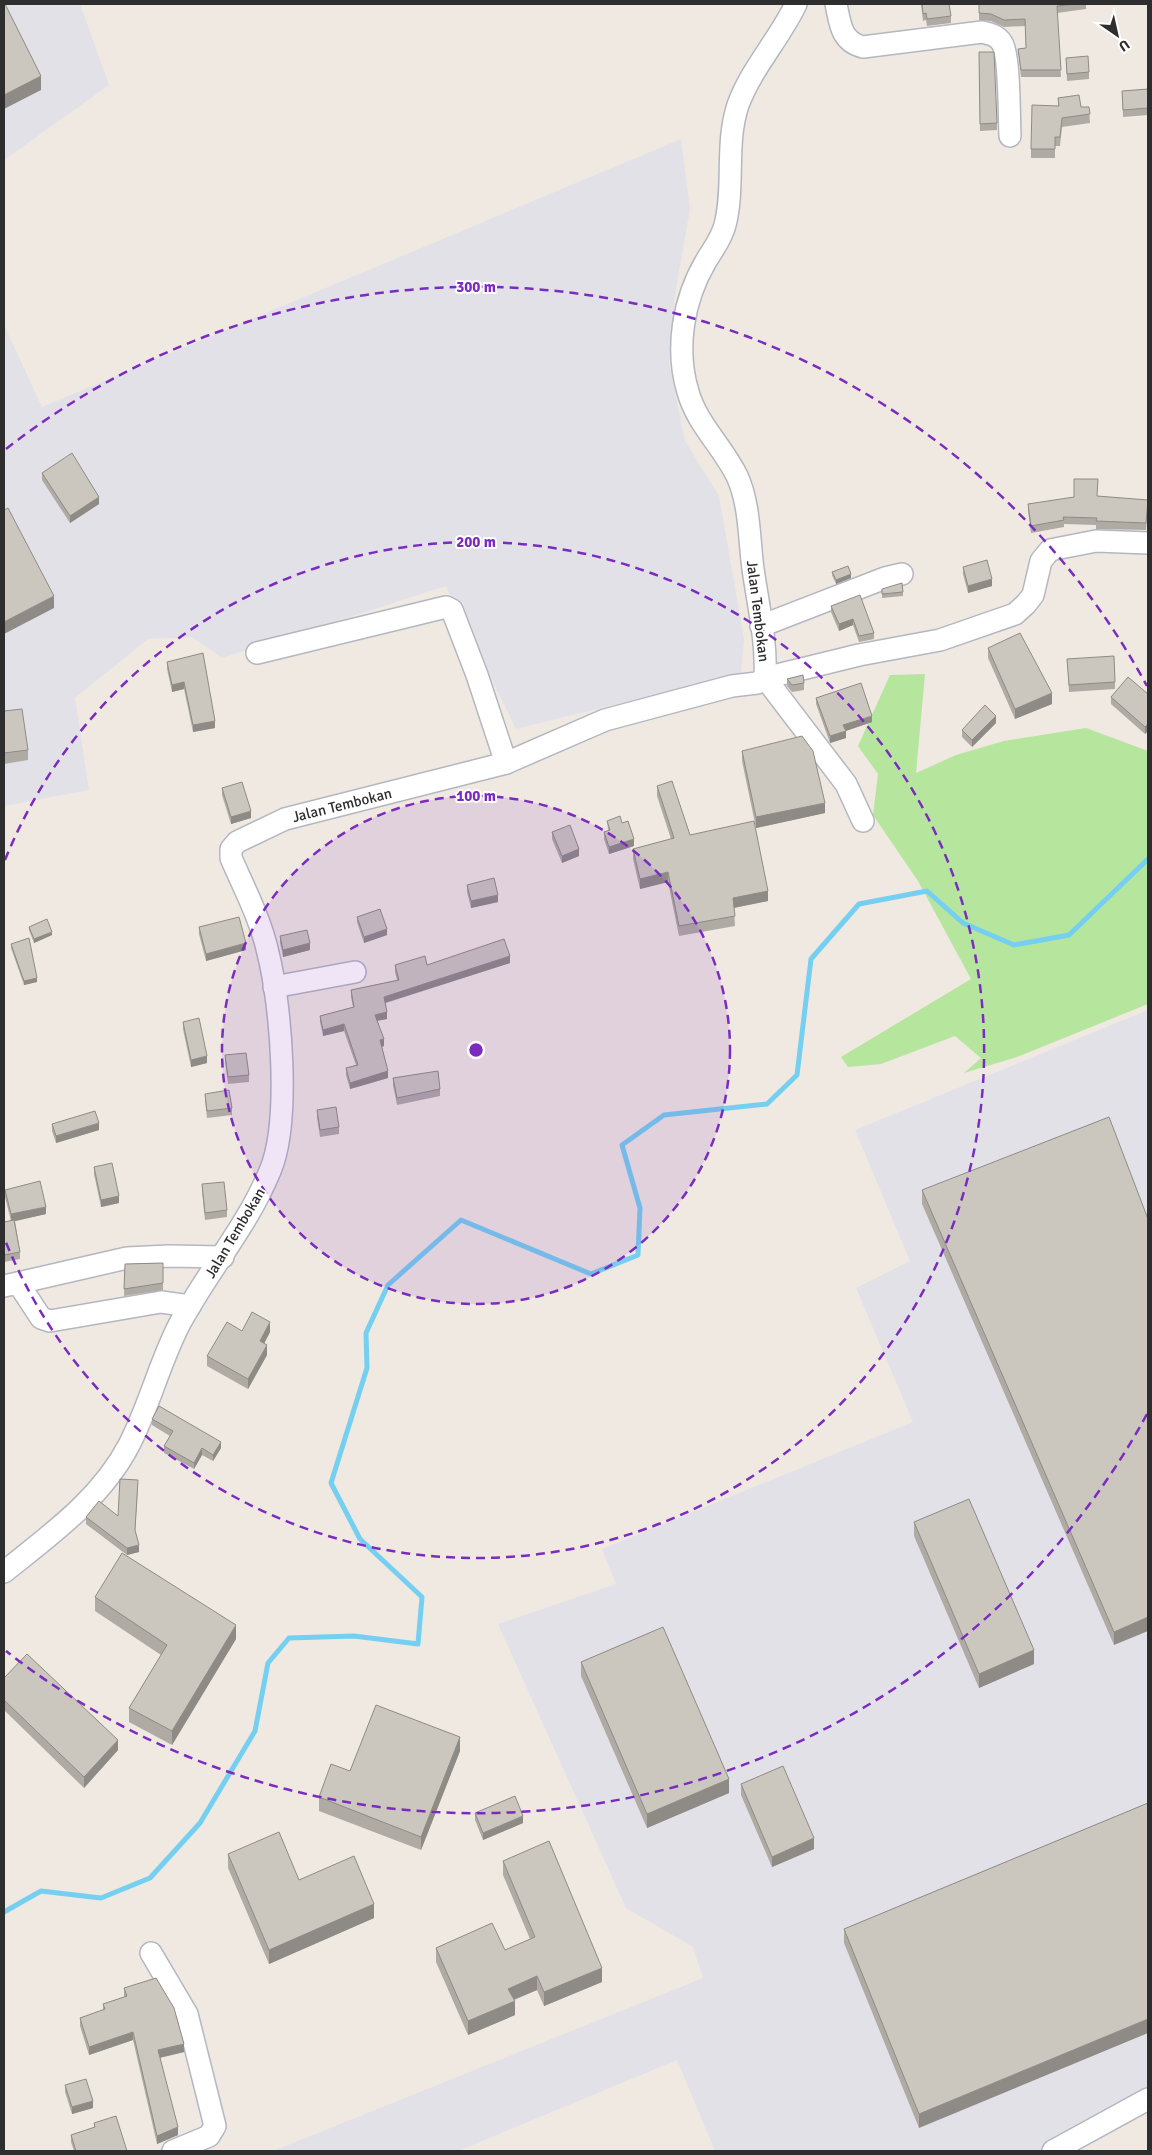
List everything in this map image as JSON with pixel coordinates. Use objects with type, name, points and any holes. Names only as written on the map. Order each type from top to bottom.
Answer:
[{"type":"street","name":"Jalan Tembokan","points":[[4,1572],[90,1500],[111,1473],[132,1438],[158,1371],[179,1325],[181,1305],[223,1257],[249,1216],[272,1169],[280,1125],[282,1085],[274,987],[268,952],[231,858],[231,849],[237,842],[285,819],[506,763],[605,720],[732,686],[756,683],[765,678],[761,626],[743,493],[724,454],[696,415],[687,391],[683,368],[683,328],[687,301],[706,261],[717,246],[728,206],[733,124],[739,104],[796,4]]},
{"type":"street","points":[[836,4],[841,30],[847,40],[852,44],[862,47],[982,32],[996,36],[1003,44],[1006,64],[1010,136]]},
{"type":"street","points":[[863,821],[846,784],[765,678],[859,654],[940,640],[1015,614],[1033,595],[1041,560],[1050,550],[1096,541],[1148,543]]},
{"type":"street","points":[[761,626],[885,578],[902,574]]},
{"type":"street","points":[[257,653],[446,607],[452,610],[455,616],[506,763]]},
{"type":"street","points":[[274,987],[356,972]]},
{"type":"street","points":[[181,1305],[44,1320],[11,1284],[127,1258],[169,1256],[223,1257]]},
{"type":"street","points":[[151,1953],[187,2014],[216,2126],[209,2136],[172,2151]]},
{"type":"street","points":[[1053,2151],[1148,2099]]},
{"type":"shaded area","points":[[4,4],[80,4],[109,85],[4,160]]},
{"type":"shaded area","points":[[681,139],[690,209],[675,294],[669,364],[685,441],[719,496],[744,639],[741,673],[516,729],[446,586],[222,658],[192,637],[148,639],[75,698],[89,790],[4,806],[4,325],[42,407]]},
{"type":"shaded area","points":[[1148,1010],[1148,2091],[1046,2151],[715,2151],[677,2060],[458,2151],[273,2151],[703,1978],[693,1947],[626,1908],[498,1624],[616,1584],[602,1549],[913,1422],[856,1288],[910,1261],[855,1130]]},
{"type":"green space","points":[[925,674],[916,773],[956,755],[1004,741],[1086,728],[1148,751],[1148,1004],[1017,1057],[964,1073],[981,1058],[955,1036],[881,1064],[848,1067],[841,1057],[971,979],[918,881],[873,815],[878,774],[858,746],[890,675]]},
{"type":"building","points":[[4,4],[41,76],[4,95]]},
{"type":"building","points":[[922,4],[949,4],[951,16],[927,19],[926,13],[923,14]]},
{"type":"building","points":[[979,4],[1076,4],[1057,6],[1061,70],[1021,70],[1018,49],[1026,48],[1025,19],[1004,20],[991,14],[979,13]]},
{"type":"building","points":[[979,52],[994,52],[997,123],[980,124]]},
{"type":"building","points":[[1088,56],[1089,72],[1067,74],[1066,58]]},
{"type":"building","points":[[1148,89],[1148,108],[1123,110],[1122,91]]},
{"type":"building","points":[[1079,95],[1081,107],[1089,107],[1090,114],[1062,118],[1060,137],[1055,137],[1055,149],[1031,149],[1032,105],[1059,106],[1058,98]]},
{"type":"building","points":[[72,453],[99,497],[70,516],[42,473]]},
{"type":"building","points":[[1074,479],[1098,479],[1097,496],[1148,500],[1146,523],[1096,521],[1097,518],[1063,517],[1064,520],[1031,526],[1028,504],[1074,497]]},
{"type":"building","points":[[8,508],[54,596],[4,622],[4,510]]},
{"type":"building","points":[[987,560],[992,579],[968,586],[963,567]]},
{"type":"building","points":[[848,566],[851,574],[836,580],[832,572]]},
{"type":"building","points":[[902,583],[903,592],[882,594],[882,589]]},
{"type":"building","points":[[860,595],[874,633],[859,636],[853,619],[839,624],[831,606]]},
{"type":"building","points":[[1020,633],[1052,693],[1015,709],[988,648]]},
{"type":"building","points":[[203,653],[215,721],[193,725],[184,682],[172,685],[167,662]]},
{"type":"building","points":[[1114,656],[1115,682],[1069,685],[1067,659]]},
{"type":"building","points":[[803,675],[804,683],[792,685],[787,679]]},
{"type":"building","points":[[1128,677],[1148,694],[1148,724],[1145,727],[1111,697]]},
{"type":"building","points":[[861,683],[872,716],[843,725],[846,731],[830,736],[816,698]]},
{"type":"building","points":[[985,705],[996,716],[972,740],[962,730]]},
{"type":"building","points":[[22,709],[28,750],[4,753],[4,711]]},
{"type":"building","points":[[802,736],[813,751],[825,803],[756,817],[742,751]]},
{"type":"building","points":[[672,781],[690,835],[754,821],[768,891],[733,898],[735,916],[679,926],[668,872],[640,879],[633,849],[674,838],[657,786]]},
{"type":"building","points":[[242,782],[251,811],[231,817],[222,788]]},
{"type":"building","points":[[620,816],[622,823],[628,821],[634,839],[609,847],[604,832],[610,830],[607,821]]},
{"type":"building","points":[[570,825],[579,849],[562,856],[552,832]]},
{"type":"building","points":[[494,878],[498,895],[471,901],[467,885]]},
{"type":"building","points":[[380,909],[387,929],[364,937],[357,917]]},
{"type":"building","points":[[239,917],[246,943],[206,954],[199,927]]},
{"type":"building","points":[[47,919],[52,932],[34,939],[29,927]]},
{"type":"building","points":[[307,930],[310,943],[283,950],[280,936]]},
{"type":"building","points":[[29,938],[37,978],[24,981],[11,944]]},
{"type":"building","points":[[504,939],[510,956],[384,997],[387,1012],[375,1015],[384,1039],[380,1040],[388,1071],[350,1083],[346,1068],[358,1065],[344,1024],[323,1030],[320,1016],[354,1007],[351,990],[399,980],[395,965],[425,956],[427,965]]},
{"type":"building","points":[[199,1018],[207,1056],[191,1060],[183,1022]]},
{"type":"building","points":[[246,1053],[249,1075],[228,1077],[225,1055]]},
{"type":"building","points":[[438,1071],[440,1089],[397,1098],[393,1078]]},
{"type":"building","points":[[229,1090],[232,1108],[207,1111],[205,1094]]},
{"type":"building","points":[[336,1107],[339,1127],[320,1130],[317,1110]]},
{"type":"building","points":[[95,1111],[99,1123],[56,1136],[52,1124]]},
{"type":"building","points":[[1109,1117],[1148,1219],[1148,1617],[1114,1632],[922,1190]]},
{"type":"building","points":[[112,1163],[119,1196],[101,1200],[94,1167]]},
{"type":"building","points":[[40,1181],[46,1207],[11,1214],[5,1190]]},
{"type":"building","points":[[224,1182],[227,1210],[205,1213],[202,1184]]},
{"type":"building","points":[[14,1220],[20,1252],[4,1255],[4,1222]]},
{"type":"building","points":[[163,1263],[163,1283],[124,1289],[125,1264]]},
{"type":"building","points":[[252,1312],[270,1322],[260,1341],[267,1345],[248,1379],[207,1356],[227,1322],[242,1331]]},
{"type":"building","points":[[159,1406],[221,1442],[213,1455],[202,1448],[194,1463],[164,1446],[173,1431],[152,1419]]},
{"type":"building","points":[[120,1479],[138,1480],[135,1530],[139,1545],[127,1548],[86,1517],[99,1501],[118,1516]]},
{"type":"building","points":[[969,1499],[1034,1650],[979,1674],[914,1522]]},
{"type":"building","points":[[122,1553],[236,1625],[172,1731],[129,1708],[167,1645],[95,1597]]},
{"type":"building","points":[[663,1627],[729,1779],[647,1814],[581,1662]]},
{"type":"building","points":[[27,1654],[118,1740],[84,1777],[4,1700],[4,1678]]},
{"type":"building","points":[[376,1705],[460,1737],[421,1837],[319,1797],[331,1764],[350,1771]]},
{"type":"building","points":[[783,1766],[814,1838],[772,1857],[741,1784]]},
{"type":"building","points":[[515,1796],[523,1816],[483,1833],[475,1813]]},
{"type":"building","points":[[1148,1803],[1148,2019],[919,2114],[844,1929]]},
{"type":"building","points":[[279,1832],[299,1880],[354,1856],[374,1904],[269,1950],[228,1854]]},
{"type":"building","points":[[549,1841],[602,1968],[544,1992],[537,1976],[508,1989],[515,2001],[468,2021],[436,1948],[492,1923],[505,1950],[535,1937],[503,1861]]},
{"type":"building","points":[[156,1978],[174,2008],[184,2044],[158,2050],[178,2127],[157,2136],[133,2032],[89,2047],[80,2018],[105,2009],[103,2004],[127,1996],[124,1988]]},
{"type":"building","points":[[86,2079],[93,2101],[72,2107],[65,2085]]},
{"type":"building","points":[[116,2116],[127,2151],[76,2151],[71,2135],[95,2127],[94,2123]]},
{"type":"waterway","points":[[4,1912],[41,1891],[101,1898],[150,1878],[200,1823],[255,1731],[268,1663],[289,1638],[354,1636],[418,1644],[422,1597],[360,1539],[331,1483],[367,1368],[366,1333],[388,1285],[461,1220],[591,1274],[638,1255],[640,1208],[622,1145],[664,1115],[767,1104],[797,1075],[811,959],[859,904],[927,891],[963,923],[1014,945],[1069,935],[1148,859]]}]
